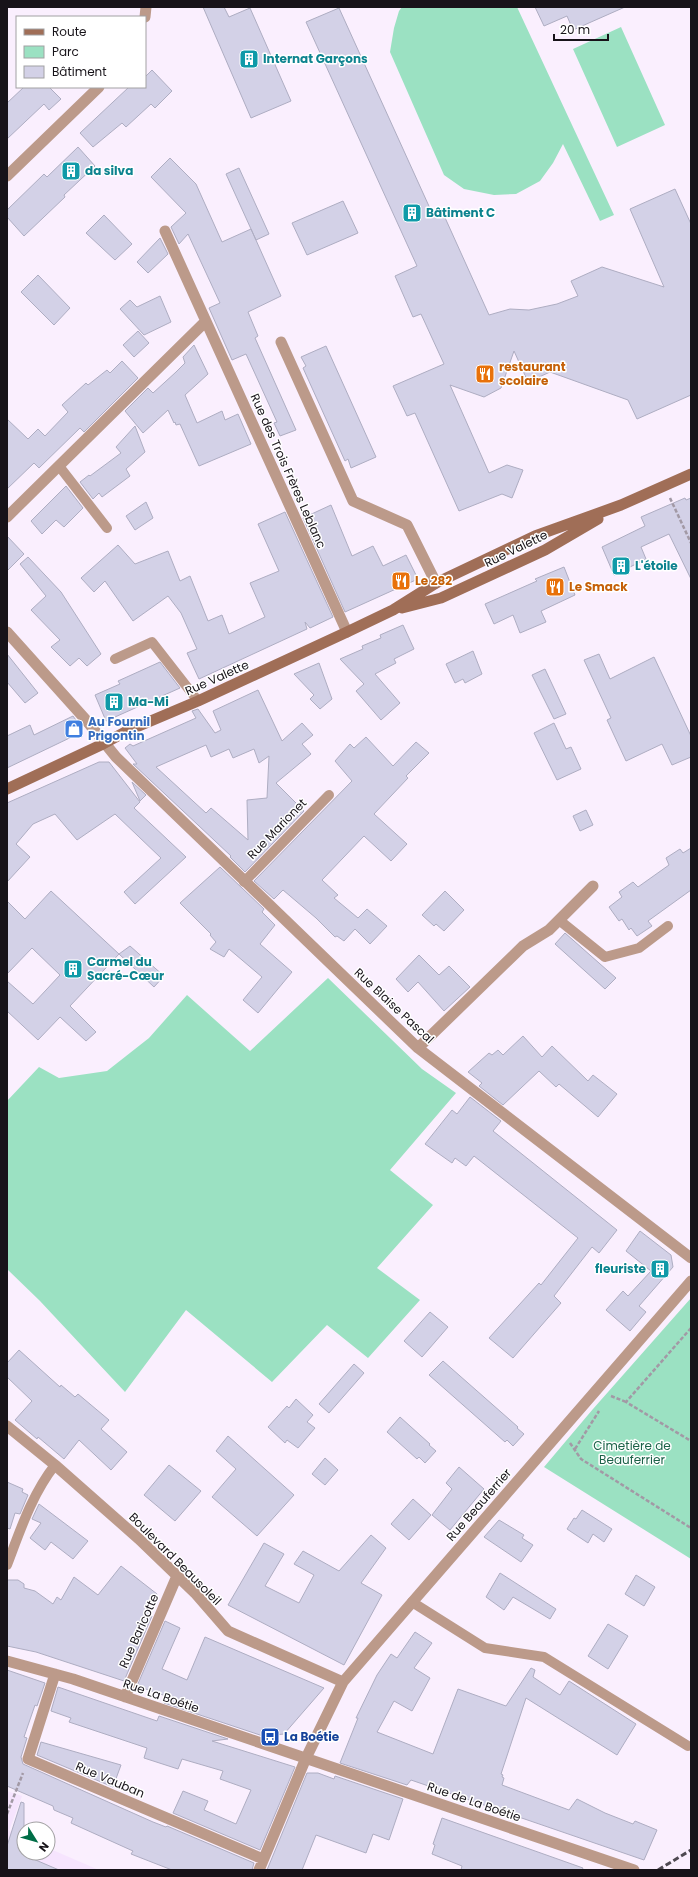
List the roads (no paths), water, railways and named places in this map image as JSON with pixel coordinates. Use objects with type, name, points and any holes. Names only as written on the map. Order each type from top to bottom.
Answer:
[{"type":"main road","name":"Rue Valette","points":[[7,789],[103,744],[127,731],[198,701],[393,610],[436,583],[535,536],[621,505],[691,474]]},
{"type":"main road","name":"Rue Valette","points":[[393,610],[441,598],[545,550],[621,505]]},
{"type":"street","points":[[7,176],[98,88]]},
{"type":"street","name":"Rue des Trois Frères Leblanc","points":[[164,231],[347,632]]},
{"type":"street","points":[[7,517],[206,321]]},
{"type":"street","points":[[281,342],[353,501],[407,525],[436,583]]},
{"type":"street","name":"Rue Blaise Pascal","points":[[7,632],[86,720],[103,744],[244,882],[418,1048],[691,1258]]},
{"type":"street","points":[[418,1048],[523,946],[549,930],[593,886]]},
{"type":"street","name":"Rue Beauferrier","points":[[258,1870],[306,1758],[343,1682],[691,1281]]},
{"type":"street","name":"Boulevard Beausoleil","points":[[7,1426],[55,1465],[139,1539],[195,1593],[228,1631],[343,1682]]},
{"type":"street","name":"Rue Baricotte","points":[[125,1697],[178,1576]]},
{"type":"street","name":"Rue La Boétie","points":[[7,1661],[54,1674],[125,1697],[306,1758]]},
{"type":"street","name":"Rue Vauban","points":[[54,1674],[28,1759],[263,1859]]},
{"type":"street","name":"Rue de La Boétie","points":[[306,1758],[634,1870]]},
{"type":"lane","points":[[59,466],[107,528]]},
{"type":"lane","points":[[115,659],[152,642],[198,701]]},
{"type":"lane","name":"Rue Marionet","points":[[244,882],[329,795]]},
{"type":"lane","points":[[558,920],[605,958],[639,948],[668,926]]},
{"type":"lane","points":[[7,1565],[23,1523],[44,1478],[55,1465]]},
{"type":"lane","points":[[412,1602],[486,1648],[544,1657],[688,1746]]},
{"type":"railway","points":[[658,1870],[691,1850]]},
{"type":"place","name":"Internat Garçons","points":[[249,59]]},
{"type":"place","name":"da silva","points":[[71,171]]},
{"type":"place","name":"Bâtiment C","points":[[412,213]]},
{"type":"place","name":"restaurant scolaire","points":[[485,374]]},
{"type":"place","name":"L'étoile","points":[[621,566]]},
{"type":"place","name":"Le 282","points":[[401,581]]},
{"type":"place","name":"Le Smack","points":[[555,587]]},
{"type":"place","name":"Ma-Mi","points":[[114,702]]},
{"type":"place","name":"Au Fournil Prigontin","points":[[74,729]]},
{"type":"place","name":"Carmel du Sacré-Cœur","points":[[73,969]]},
{"type":"place","name":"fleuriste","points":[[660,1269]]},
{"type":"place","name":"La Boétie","points":[[270,1737]]},
{"type":"park label","name":"Cimetière de Beauferrier","points":[[632,1453]]}]
